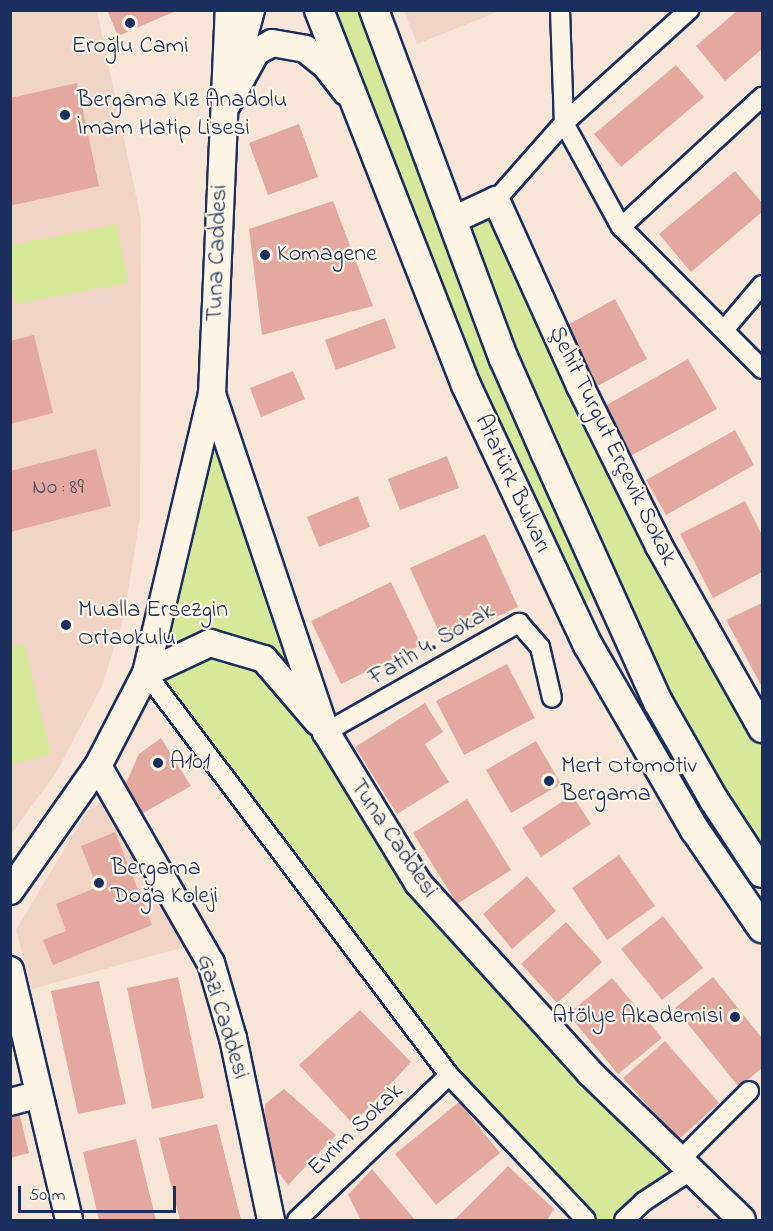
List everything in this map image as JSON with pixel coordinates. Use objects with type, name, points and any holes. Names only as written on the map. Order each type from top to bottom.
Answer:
[{"type":"main road","name":"Tuna Caddesi","points":[[10,891],[98,766],[146,673],[212,394],[229,10]]},
{"type":"main road","name":"Tuna Caddesi","points":[[224,112],[251,10]]},
{"type":"main road","name":"Atatürk Bulvarı","points":[[319,10],[466,385],[588,645],[695,830],[762,928]]},
{"type":"main road","name":"Atatürk Bulvarı","points":[[374,10],[504,359],[658,702],[714,800],[762,873]]},
{"type":"main road","points":[[224,112],[256,52],[280,43],[305,49],[327,66],[359,111]]},
{"type":"main road","points":[[453,220],[496,200]]},
{"type":"main road","name":"Şehit Turgut Erçevik Sokak","points":[[496,200],[580,386],[659,546],[762,729]]},
{"type":"main road","name":"Tuna Caddesi","points":[[212,394],[326,732],[418,883],[590,1073],[742,1221]]},
{"type":"main road","points":[[146,673],[210,643],[264,660],[326,732]]},
{"type":"main road","name":"Gazi Caddesi","points":[[98,766],[211,963],[233,1038],[271,1221]]},
{"type":"main road","points":[[10,970],[69,1221]]},
{"type":"main road","points":[[10,1102],[39,1094]]},
{"type":"street","points":[[560,10],[564,123],[621,227],[724,330],[760,362]]},
{"type":"street","points":[[496,200],[564,123],[688,10]]},
{"type":"street","points":[[621,227],[762,97]]},
{"type":"street","points":[[724,330],[762,285]]},
{"type":"street","name":"Fatih 4. Sokak","points":[[326,732],[519,623],[540,647],[552,698]]},
{"type":"street","points":[[146,673],[449,1075],[586,1221]]},
{"type":"street","name":"Evrim Sokak","points":[[297,1221],[449,1075]]},
{"type":"street","points":[[624,1221],[684,1166],[749,1091]]},
{"type":"shaded area","points":[[404,10],[500,11],[417,44]]},
{"type":"shaded area","points":[[11,11],[97,11],[141,219],[140,517],[124,616],[102,686],[56,773],[11,834]]},
{"type":"shaded area","name":"Bergama Doğa Koleji","points":[[108,799],[188,946],[32,989],[16,930],[87,811]]},
{"type":"green space","points":[[334,11],[360,11],[476,330],[593,598],[582,605],[481,378]]},
{"type":"green space","points":[[496,200],[762,729],[762,873],[714,800],[453,220]]},
{"type":"green space","points":[[117,224],[128,283],[13,305],[11,245]]},
{"type":"green space","points":[[212,394],[326,732],[418,883],[690,1171],[624,1220],[586,1220],[449,1075],[146,673]]},
{"type":"green space","points":[[24,643],[51,754],[11,765],[11,646]]},
{"type":"building","name":"Eroğlu Cami","points":[[107,10],[178,10],[118,36]]},
{"type":"building","points":[[738,10],[762,10],[762,49],[725,81],[696,46]]},
{"type":"building","points":[[676,65],[704,97],[621,167],[594,134]]},
{"type":"building","name":"Bergama Kız Anadolu İmam Hatip Lisesi","points":[[77,83],[99,186],[10,206],[10,98]]},
{"type":"building","points":[[299,124],[318,177],[268,195],[249,143]]},
{"type":"building","points":[[735,171],[762,203],[762,212],[691,272],[659,234]]},
{"type":"building","points":[[333,201],[373,306],[262,335],[249,229]]},
{"type":"building","points":[[615,299],[647,359],[592,389],[560,329]]},
{"type":"building","points":[[385,318],[396,348],[336,370],[325,340]]},
{"type":"building","points":[[34,335],[53,413],[10,424],[10,341]]},
{"type":"building","points":[[688,359],[717,409],[627,458],[603,407]]},
{"type":"building","points":[[293,371],[305,399],[261,417],[250,388]]},
{"type":"building","points":[[735,430],[754,465],[666,515],[646,480]]},
{"type":"building","points":[[96,449],[111,506],[10,532],[10,471]]},
{"type":"building","points":[[447,456],[459,488],[400,510],[388,479]]},
{"type":"building","points":[[358,496],[370,527],[319,547],[307,517]]},
{"type":"building","points":[[745,501],[762,535],[762,572],[713,598],[680,534]]},
{"type":"building","points":[[485,534],[518,607],[443,641],[410,568]]},
{"type":"building","points":[[391,582],[421,645],[341,684],[311,621]]},
{"type":"building","points":[[762,603],[762,687],[726,620]]},
{"type":"building","points":[[507,664],[535,718],[464,755],[436,701]]},
{"type":"building","points":[[425,703],[443,732],[425,744],[449,782],[397,814],[355,747]]},
{"type":"building","points":[[161,738],[191,786],[136,817],[122,797],[125,785],[139,754]]},
{"type":"building","points":[[536,741],[561,784],[511,813],[486,770]]},
{"type":"building","points":[[572,795],[591,824],[541,857],[522,828]]},
{"type":"building","points":[[467,799],[511,870],[457,904],[413,833]]},
{"type":"building","name":"Bergama Doğa Koleji","points":[[115,832],[152,925],[53,965],[43,940],[66,931],[56,904],[97,887],[81,846]]},
{"type":"building","points":[[619,855],[655,906],[607,940],[572,888]]},
{"type":"building","points":[[527,876],[556,911],[512,949],[483,914]]},
{"type":"building","points":[[663,916],[703,968],[662,1000],[621,949]]},
{"type":"building","points":[[566,922],[602,962],[557,1003],[521,964]]},
{"type":"building","points":[[178,977],[204,1098],[152,1109],[127,988]]},
{"type":"building","points":[[713,977],[762,1038],[762,1068],[739,1087],[675,1008]]},
{"type":"building","points":[[612,978],[662,1038],[618,1074],[568,1014]]},
{"type":"building","points":[[99,981],[126,1104],[78,1114],[51,991]]},
{"type":"building","points":[[360,1010],[411,1062],[353,1124],[299,1065]]},
{"type":"building","points":[[665,1041],[719,1103],[678,1140],[623,1078]]},
{"type":"building","points":[[284,1089],[336,1135],[288,1185],[263,1153],[265,1104]]},
{"type":"building","points":[[459,1102],[500,1153],[436,1205],[395,1154]]},
{"type":"building","points":[[19,1112],[29,1153],[10,1158],[10,1114]]},
{"type":"building","points":[[217,1124],[241,1220],[180,1220],[159,1138]]},
{"type":"building","points":[[136,1139],[156,1220],[99,1220],[83,1152]]},
{"type":"building","points":[[508,1166],[554,1209],[547,1220],[454,1220]]},
{"type":"building","points":[[372,1169],[415,1220],[361,1220],[348,1195]]},
{"type":"place","name":"Eroğlu Cami","points":[[130,23]]},
{"type":"place","name":"Bergama Kız Anadolu İmam Hatip Lisesi","points":[[65,115]]},
{"type":"place","name":"Komagene","points":[[265,255]]},
{"type":"place","name":"Mualla Ersezgin Ortaokulu","points":[[66,625]]},
{"type":"place","name":"A101","points":[[158,763]]},
{"type":"place","name":"Mert Otomotiv Bergama","points":[[549,781]]},
{"type":"place","name":"Bergama Doğa Koleji","points":[[99,883]]},
{"type":"place","name":"Atölye Akademisi","points":[[735,1017]]}]
